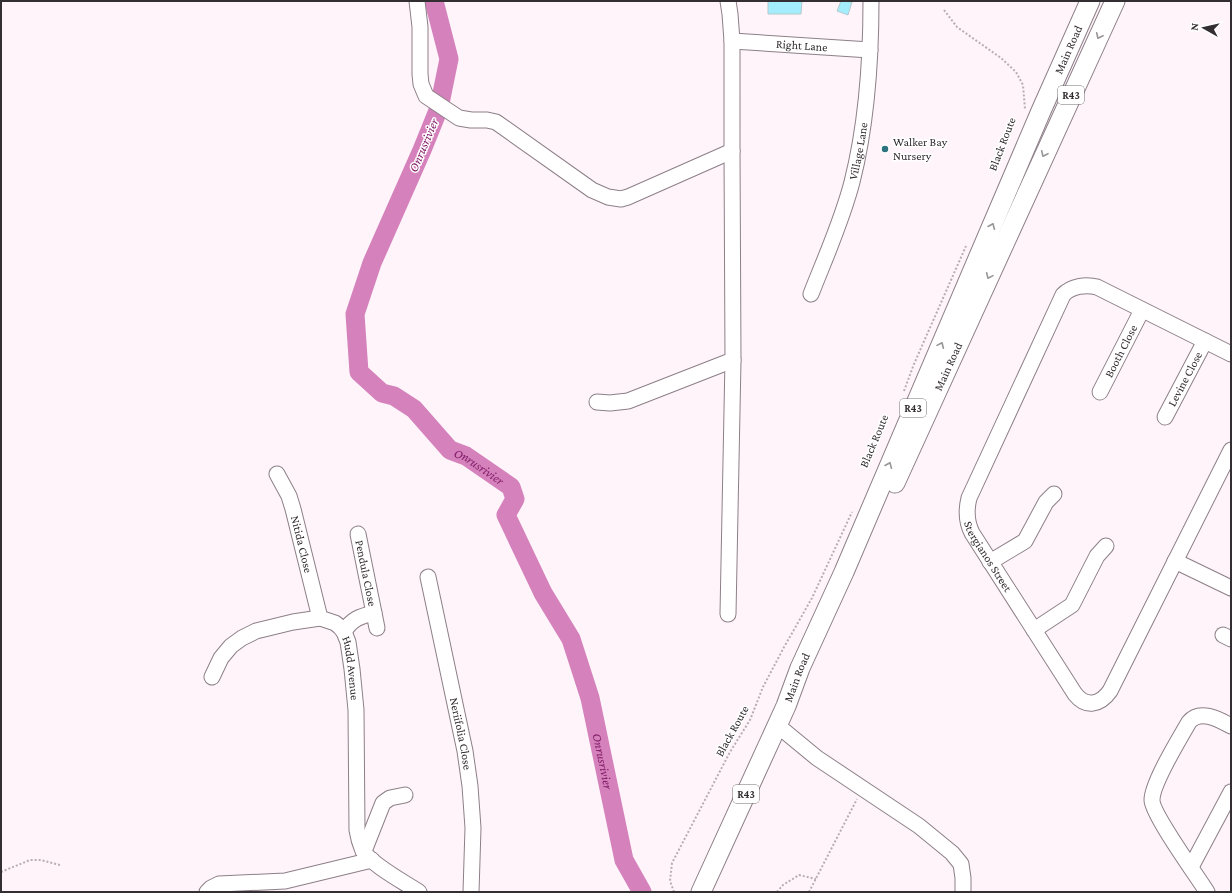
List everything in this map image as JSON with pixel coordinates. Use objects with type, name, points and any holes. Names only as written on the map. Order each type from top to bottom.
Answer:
[{"type":"main road","name":"Main Road","points":[[786,706],[800,668],[844,572],[1041,111],[1090,1]]},
{"type":"main road","name":"Main Road","points":[[786,706],[800,688],[815,658],[1115,1]]},
{"type":"main road","name":"R43","points":[[704,887],[786,706]]},
{"type":"street","points":[[417,1],[420,27],[421,84],[426,96],[446,111],[464,120],[487,120],[496,122],[592,190],[616,199],[628,197],[732,151]]},
{"type":"street","points":[[728,1],[732,41],[733,360],[728,614]]},
{"type":"street","name":"Village Lane","points":[[811,294],[852,184],[859,153],[868,83],[871,1]]},
{"type":"street","name":"Right Lane","points":[[732,41],[870,50]]},
{"type":"street","name":"Stergianos Street","points":[[1231,354],[1094,286],[1073,288],[1063,295],[969,498],[966,514],[969,527],[1078,698],[1087,703],[1097,702],[1102,700],[1110,691],[1182,564],[1231,450]]},
{"type":"street","name":"Booth Close","points":[[1100,392],[1142,310]]},
{"type":"street","name":"Levine Close","points":[[1165,418],[1205,341]]},
{"type":"street","points":[[597,402],[610,404],[628,401],[733,360]]},
{"type":"street","name":"Nitida Close","points":[[277,474],[294,509],[320,618]]},
{"type":"street","points":[[990,562],[1025,541],[1046,502],[1054,494]]},
{"type":"street","name":"Pendula Close","points":[[358,534],[377,628]]},
{"type":"street","points":[[1034,630],[1072,605],[1097,556],[1106,546]]},
{"type":"street","points":[[1182,564],[1231,588]]},
{"type":"street","name":"Neriifolia Close","points":[[428,577],[465,751],[470,786],[473,828],[471,892]]},
{"type":"street","name":"Pendula Close","points":[[344,632],[347,626],[354,620],[374,613]]},
{"type":"street","points":[[212,677],[221,658],[242,638],[256,631],[274,626],[320,618]]},
{"type":"street","name":"Hudd Avenue","points":[[320,618],[334,623],[344,632],[350,650],[356,710],[357,830],[359,841],[368,856]]},
{"type":"street","points":[[1207,892],[1160,820],[1153,806],[1153,792],[1158,779],[1188,722],[1192,718],[1206,716],[1231,726]]},
{"type":"street","points":[[777,726],[817,758],[919,826],[952,852],[961,864],[963,892]]},
{"type":"street","points":[[1191,867],[1231,792]]},
{"type":"street","points":[[368,856],[383,803],[390,798],[405,795]]},
{"type":"street","points":[[207,892],[219,884],[285,886],[368,856]]},
{"type":"street","points":[[368,856],[419,892]]},
{"type":"path","name":"Black Route","points":[[944,10],[957,27],[1001,58],[1016,72],[1023,85],[1025,109],[1023,115]]},
{"type":"path","points":[[902,397],[914,364],[968,243]]},
{"type":"path","name":"Black Route","points":[[674,892],[670,881],[672,863],[730,752],[750,720],[763,687],[782,649],[812,598],[854,509]]},
{"type":"path","points":[[809,892],[862,789]]},
{"type":"path","points":[[1,872],[30,860],[41,860],[60,865]]},
{"type":"path","points":[[777,892],[783,885],[799,875],[816,879]]},
{"type":"building","points":[[768,1],[802,1],[801,14],[768,14]]},
{"type":"building","points":[[841,1],[852,2],[848,15],[837,11]]},
{"type":"waterway","name":"Onrusrivier","points":[[434,1],[449,59],[439,108],[372,263],[355,314],[359,372],[382,393],[394,396],[414,409],[450,450],[466,456],[511,487],[515,499],[506,515],[543,593],[571,639],[590,698],[624,860],[642,892]]},
{"type":"place","name":"Walker Bay Nursery","points":[[885,149]]}]
